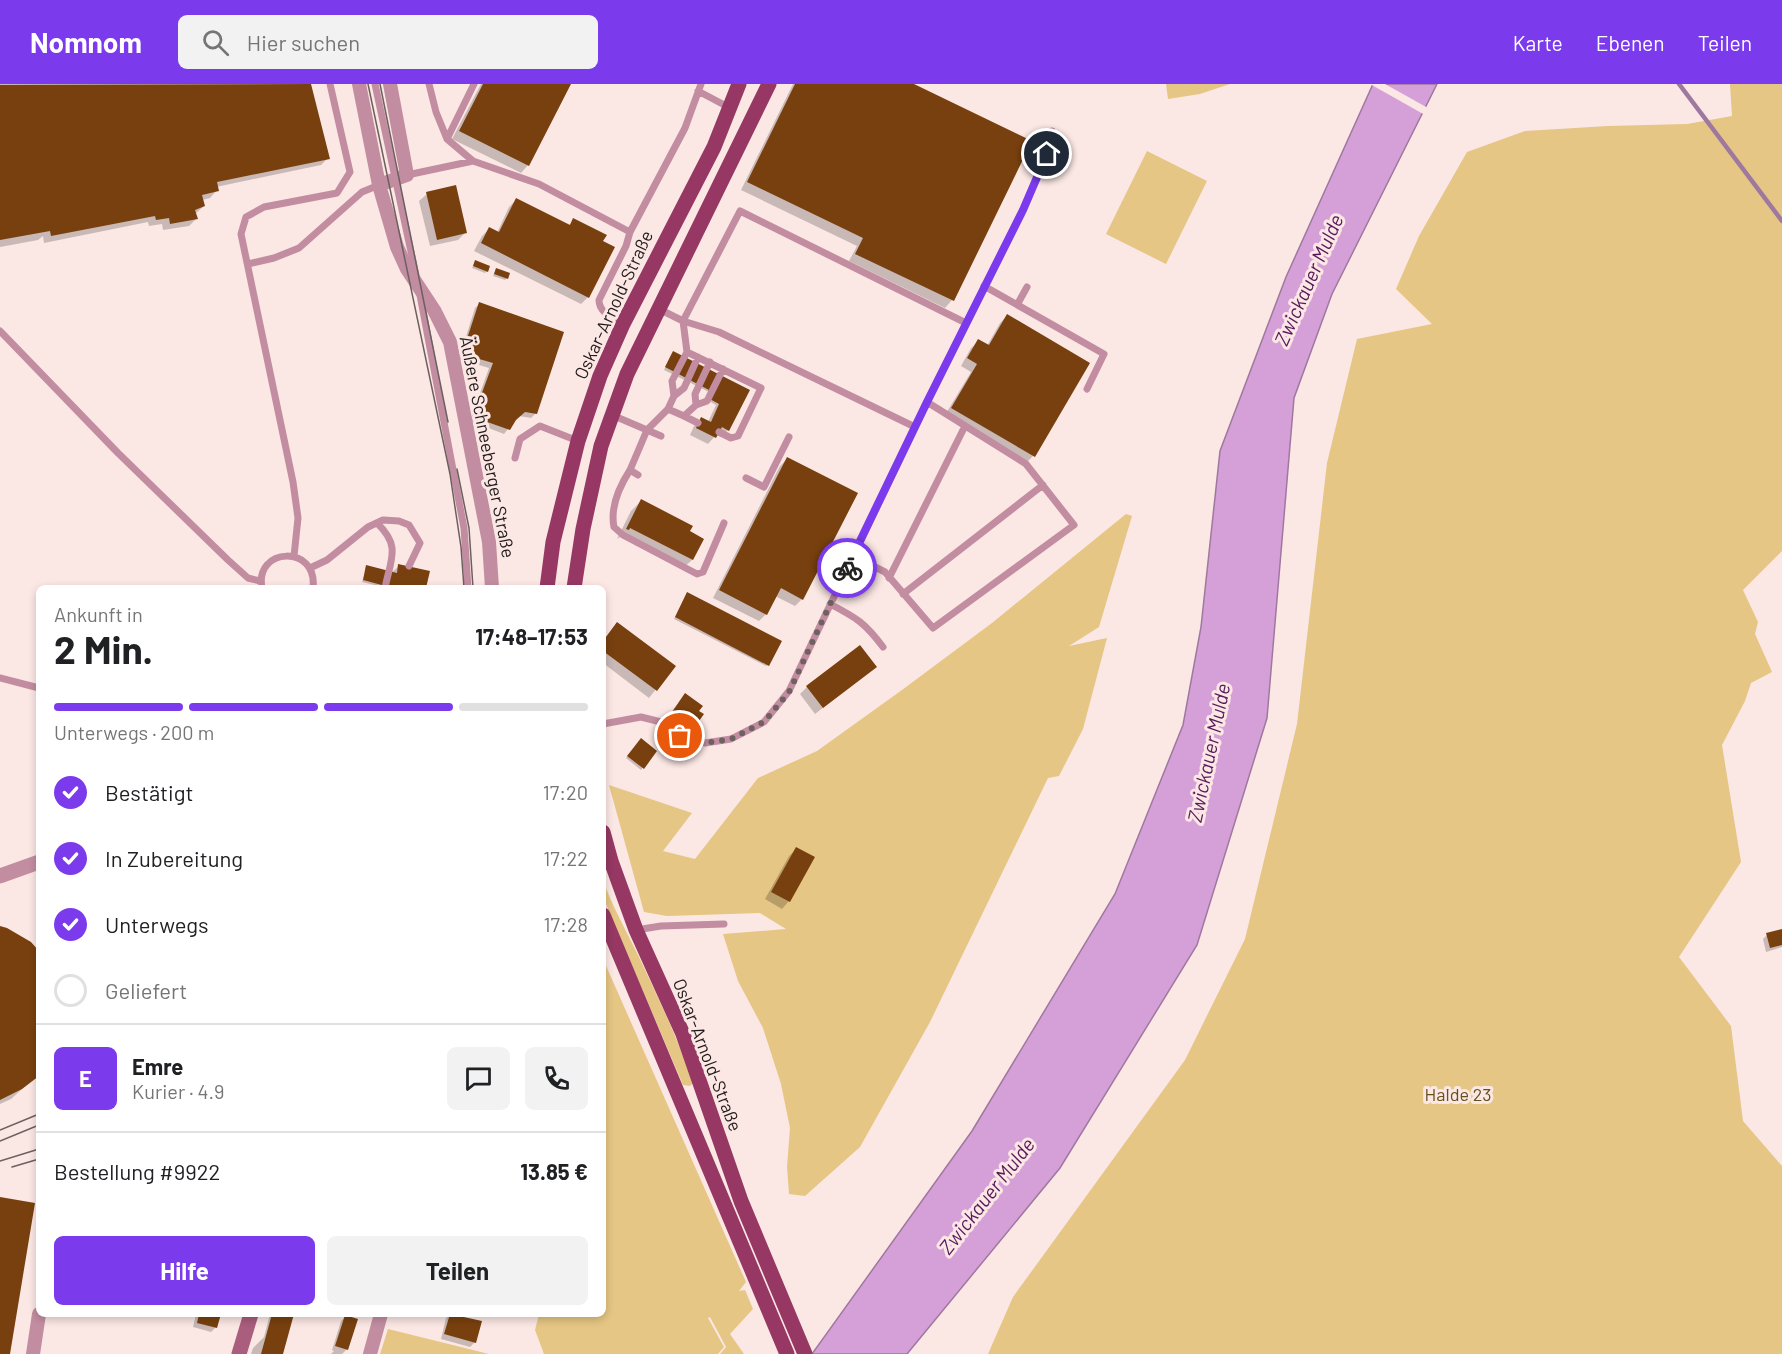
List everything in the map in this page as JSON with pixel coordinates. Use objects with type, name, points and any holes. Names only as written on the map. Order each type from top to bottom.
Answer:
[{"type":"main road","name":"Oskar-Arnold-Straße","points":[[547,585],[553,542],[578,441],[600,375],[623,324],[714,147],[739,84]]},
{"type":"main road","points":[[574,585],[583,529],[601,446],[627,374],[769,84]]},
{"type":"main road","name":"Oskar-Arnold-Straße","points":[[606,843],[636,930],[683,1034],[718,1140],[805,1354]]},
{"type":"main road","points":[[606,922],[787,1354]]},
{"type":"main road","points":[[239,1354],[250,1317]]},
{"type":"street","name":"Äußere Schneeberger Straße","points":[[359,84],[379,185],[397,247],[407,269],[434,310],[450,342],[489,542],[492,585]]},
{"type":"street","name":"Äußere Schneeberger Straße","points":[[390,84],[401,177]]},
{"type":"street","points":[[379,185],[401,177]]},
{"type":"street","points":[[0,876],[36,863]]},
{"type":"street","points":[[33,1354],[39,1317]]},
{"type":"street","points":[[370,1354],[380,1317]]},
{"type":"lane","points":[[294,556],[298,518],[293,482],[241,234],[246,217],[264,207],[337,193],[350,172],[330,84]]},
{"type":"lane","name":"Äußere Schneeberger Straße","points":[[375,84],[401,177],[418,284],[464,528],[468,585]]},
{"type":"lane","points":[[429,84],[436,112],[447,139],[473,161],[539,184],[630,232]]},
{"type":"lane","points":[[447,139],[474,84]]},
{"type":"lane","points":[[623,324],[602,311],[599,300],[626,246],[630,232],[685,128],[699,88],[730,108]]},
{"type":"lane","points":[[606,723],[641,717],[661,722],[680,736],[705,743],[731,739],[764,722],[789,692],[927,402],[1023,210],[1047,154],[1052,131]]},
{"type":"lane","points":[[401,177],[473,161]]},
{"type":"lane","points":[[248,264],[274,258],[299,248],[362,192],[379,185]]},
{"type":"lane","points":[[674,396],[672,381],[687,352],[683,321],[740,211],[966,323]]},
{"type":"lane","points":[[984,286],[1104,354],[1087,389]]},
{"type":"lane","points":[[1017,305],[1027,287]]},
{"type":"lane","points":[[659,308],[683,321],[719,332],[915,427]]},
{"type":"lane","points":[[0,331],[118,453],[248,578],[261,584],[263,570],[270,562],[283,556],[294,556],[310,568],[313,585]]},
{"type":"lane","points":[[687,352],[761,388],[738,436],[731,438],[719,432]]},
{"type":"lane","points":[[698,357],[684,388],[674,396],[668,409],[647,430],[630,470],[622,482],[613,512],[614,527],[623,535],[697,574],[703,572],[724,523]]},
{"type":"lane","points":[[696,405],[695,394],[710,362]]},
{"type":"lane","points":[[684,416],[696,405],[707,401],[723,369]]},
{"type":"lane","points":[[853,556],[885,572],[933,628],[1074,525],[1026,464],[927,402]]},
{"type":"lane","points":[[668,409],[698,423]]},
{"type":"lane","points":[[612,415],[661,436]]},
{"type":"lane","points":[[515,458],[520,439],[540,426],[578,441]]},
{"type":"lane","points":[[890,578],[965,426]]},
{"type":"lane","points":[[746,478],[764,488],[789,437]]},
{"type":"lane","points":[[630,470],[638,475]]},
{"type":"lane","points":[[903,594],[1043,485]]},
{"type":"lane","points":[[310,568],[327,560],[368,527],[383,520],[399,521],[410,525],[420,543],[409,566]]},
{"type":"lane","points":[[377,523],[389,534],[393,546],[386,585]]},
{"type":"lane","points":[[830,604],[854,616],[867,626],[883,647]]},
{"type":"lane","points":[[0,678],[36,686]]},
{"type":"lane","points":[[636,930],[661,926],[724,924]]},
{"type":"green space","points":[[1166,84],[1230,84],[1200,94],[1168,99]]},
{"type":"green space","name":"Halde 23","points":[[1730,84],[1782,84],[1782,551],[1743,590],[1758,622],[1755,634],[1772,672],[1751,683],[1745,701],[1722,745],[1741,862],[1679,957],[1731,1026],[1743,1121],[1782,1166],[1782,1354],[988,1354],[1013,1297],[1185,1060],[1245,939],[1297,724],[1327,463],[1357,339],[1432,324],[1396,289],[1419,236],[1467,152],[1525,131],[1687,124],[1732,116]]},
{"type":"green space","points":[[1147,151],[1207,181],[1166,264],[1106,234]]},
{"type":"green space","points":[[1126,514],[1132,516],[1099,627],[1069,646],[1107,638],[1083,729],[1059,776],[1048,778],[930,1022],[860,1147],[805,1196],[789,1194],[787,1167],[790,1128],[781,1084],[763,1028],[738,981],[723,934],[786,929],[760,913],[667,916],[644,912],[609,785],[692,813],[663,851],[695,859],[758,778],[817,751],[992,623]]},
{"type":"green space","points":[[606,887],[674,1034],[693,1083],[690,1086],[683,1085],[606,904]]},
{"type":"green space","points":[[606,966],[746,1282],[739,1291],[745,1290],[753,1309],[730,1334],[744,1354],[720,1354],[726,1347],[710,1317],[708,1318],[724,1347],[718,1354],[544,1354],[535,1330],[538,1317],[606,1317]]},
{"type":"green space","points":[[388,1329],[489,1354],[380,1354]]},
{"type":"water","name":"Zwickauer Mulde","points":[[1373,84],[1437,84],[1332,294],[1294,398],[1267,718],[1197,945],[1060,1168],[907,1354],[812,1354],[972,1131],[1115,894],[1183,725],[1201,627],[1220,451],[1286,277]]},
{"type":"pier","points":[[1370,84],[1385,84],[1428,108],[1425,115]]},
{"type":"building","points":[[311,84],[330,159],[217,182],[219,191],[202,195],[205,206],[195,210],[198,219],[170,224],[169,218],[156,220],[155,216],[51,236],[50,231],[0,240],[0,85]]},
{"type":"building","points":[[483,84],[571,84],[529,166],[459,131]]},
{"type":"building","points":[[795,84],[914,84],[1032,141],[954,301],[855,254],[863,238],[747,182]]},
{"type":"building","points":[[456,185],[467,233],[437,240],[426,192]]},
{"type":"building","points":[[516,198],[570,225],[573,218],[607,235],[603,241],[615,247],[589,298],[481,243],[489,227],[499,232]]},
{"type":"building","points":[[475,260],[490,266],[488,272],[473,266]]},
{"type":"building","points":[[496,268],[510,273],[508,279],[494,274]]},
{"type":"building","points":[[479,302],[564,332],[537,414],[525,412],[510,430],[473,417],[493,363],[462,354]]},
{"type":"building","points":[[1007,314],[1090,363],[1035,457],[951,408],[977,364],[967,358],[978,339],[989,345]]},
{"type":"building","points":[[673,351],[750,390],[729,431],[722,427],[716,438],[696,428],[701,417],[711,422],[719,404],[706,397],[709,390],[665,367]]},
{"type":"building","points":[[787,457],[858,493],[803,600],[781,588],[767,615],[719,590]]},
{"type":"building","points":[[641,499],[693,526],[690,531],[704,539],[693,560],[630,528],[626,529]]},
{"type":"building","points":[[398,564],[430,571],[427,585],[382,585],[363,580],[366,565],[397,573]]},
{"type":"building","points":[[687,592],[782,641],[769,666],[675,617]]},
{"type":"building","points":[[617,622],[676,666],[657,691],[606,653],[606,637]]},
{"type":"building","points":[[860,645],[877,667],[823,708],[806,686]]},
{"type":"building","points":[[685,693],[703,706],[699,711],[704,714],[694,728],[672,712]]},
{"type":"building","points":[[641,738],[657,751],[644,769],[627,756]]},
{"type":"building","points":[[796,847],[815,857],[790,902],[771,892]]},
{"type":"building","points":[[0,926],[31,942],[36,948],[36,1078],[22,1089],[0,1100]]},
{"type":"building","points":[[1782,929],[1782,945],[1770,948],[1766,933]]},
{"type":"building","points":[[0,1197],[35,1203],[10,1354],[0,1354]]},
{"type":"building","points":[[198,1317],[220,1317],[217,1328],[197,1323]]},
{"type":"building","points":[[271,1317],[293,1317],[283,1354],[261,1354]]},
{"type":"building","points":[[344,1317],[358,1319],[348,1350],[335,1346]]},
{"type":"building","points":[[449,1317],[482,1321],[476,1343],[444,1334]]},
{"type":"waterway","points":[[1679,84],[1782,221]]},
{"type":"tram line","points":[[368,84],[450,474],[461,547],[464,585]]},
{"type":"tram line","points":[[380,84],[448,422]]},
{"type":"tram line","points":[[457,469],[469,528],[473,585]]},
{"type":"tram line","points":[[0,1130],[36,1115]]},
{"type":"tram line","points":[[0,1141],[36,1126]]},
{"type":"tram line","points":[[0,1161],[36,1150]]},
{"type":"tram line","points":[[12,1167],[36,1160]]},
{"type":"way so far","points":[[680,736],[705,743],[731,739],[764,722],[789,692],[847,568]]},
{"type":"route","points":[[847,568],[1023,210],[1047,154]]}]
